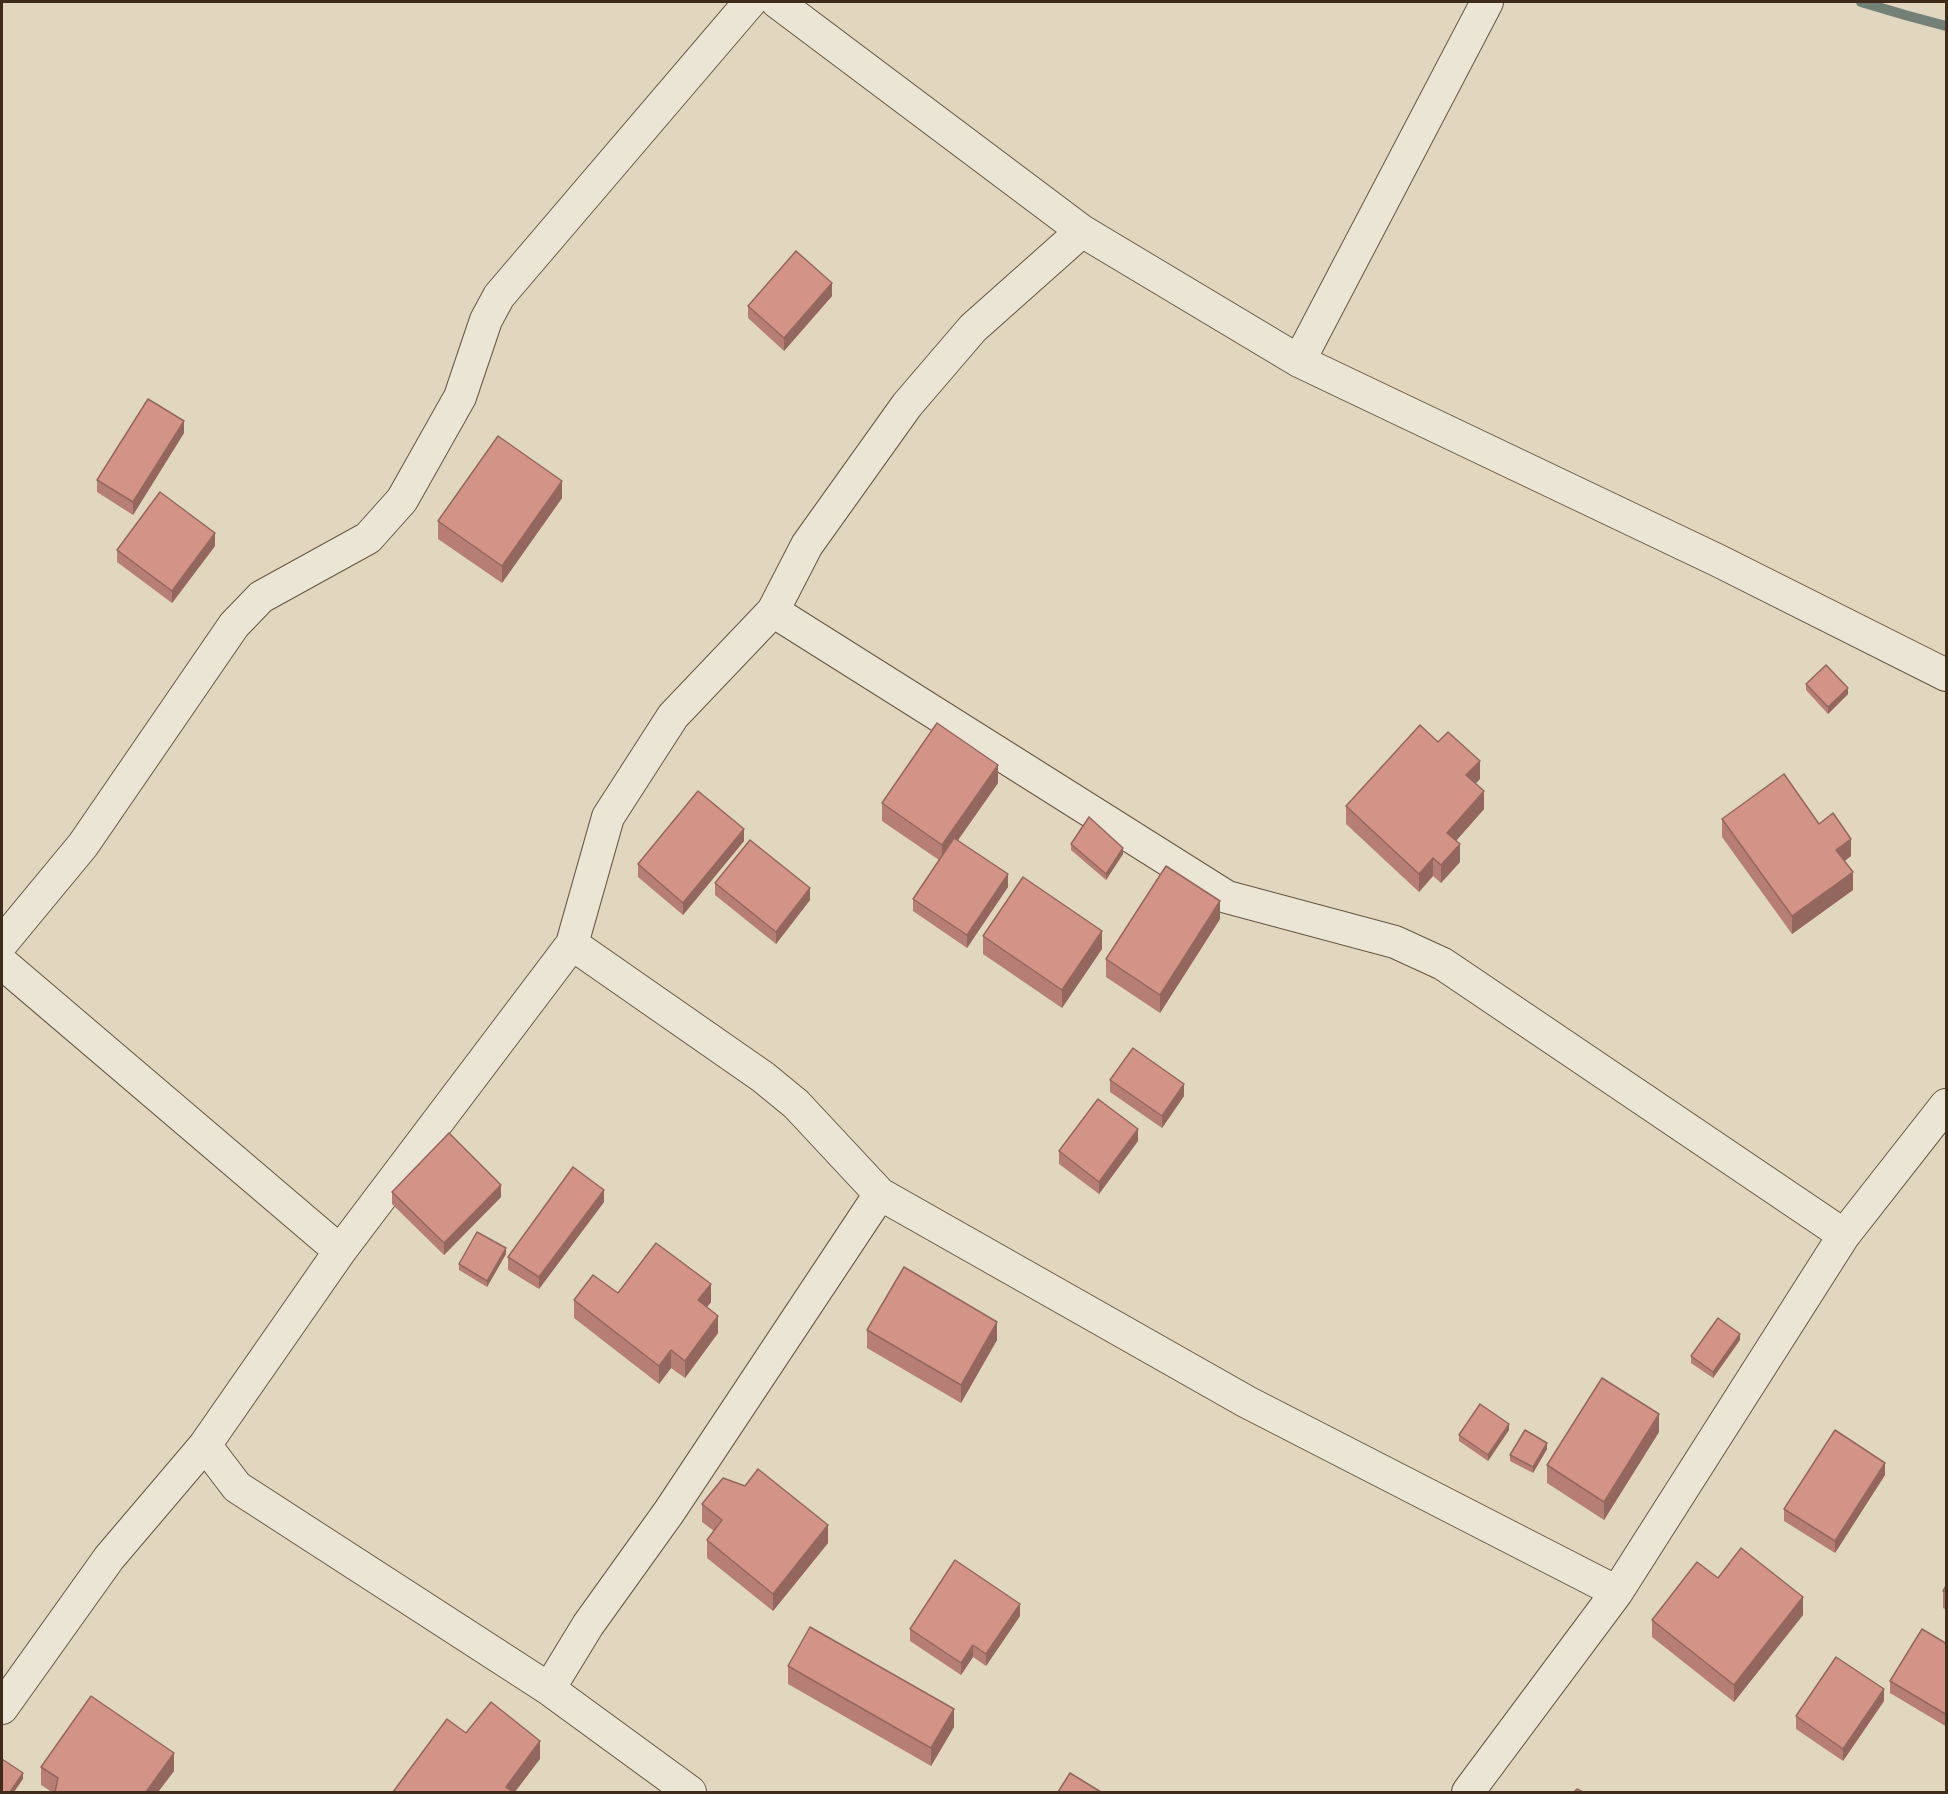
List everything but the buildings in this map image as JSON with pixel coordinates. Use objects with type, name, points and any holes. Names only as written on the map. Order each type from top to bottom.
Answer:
[{"type":"street","points":[[2,943],[82,845],[234,625],[261,597],[368,538],[402,500],[460,397],[486,320],[499,296],[750,2]]},
{"type":"street","points":[[777,2],[1082,231],[1299,361],[1719,561],[1947,675]]},
{"type":"street","points":[[1299,361],[1487,2]]},
{"type":"street","points":[[2,1708],[109,1558],[205,1444],[340,1251],[572,944],[608,818],[673,716],[773,610],[807,545],[907,405],[973,328],[1082,231]]},
{"type":"street","points":[[773,610],[1227,897],[1395,942],[1443,964],[1844,1235]]},
{"type":"street","points":[[572,944],[763,1077],[796,1104],[880,1194],[1247,1402],[1617,1592]]},
{"type":"street","points":[[2,963],[340,1251]]},
{"type":"street","points":[[1468,1792],[1617,1592],[1844,1235],[1947,1105]]},
{"type":"street","points":[[549,1689],[588,1625],[669,1512],[880,1194]]},
{"type":"street","points":[[205,1444],[237,1487],[549,1689],[690,1792]]},
{"type":"waterway","points":[[1861,2],[1946,26]]}]
